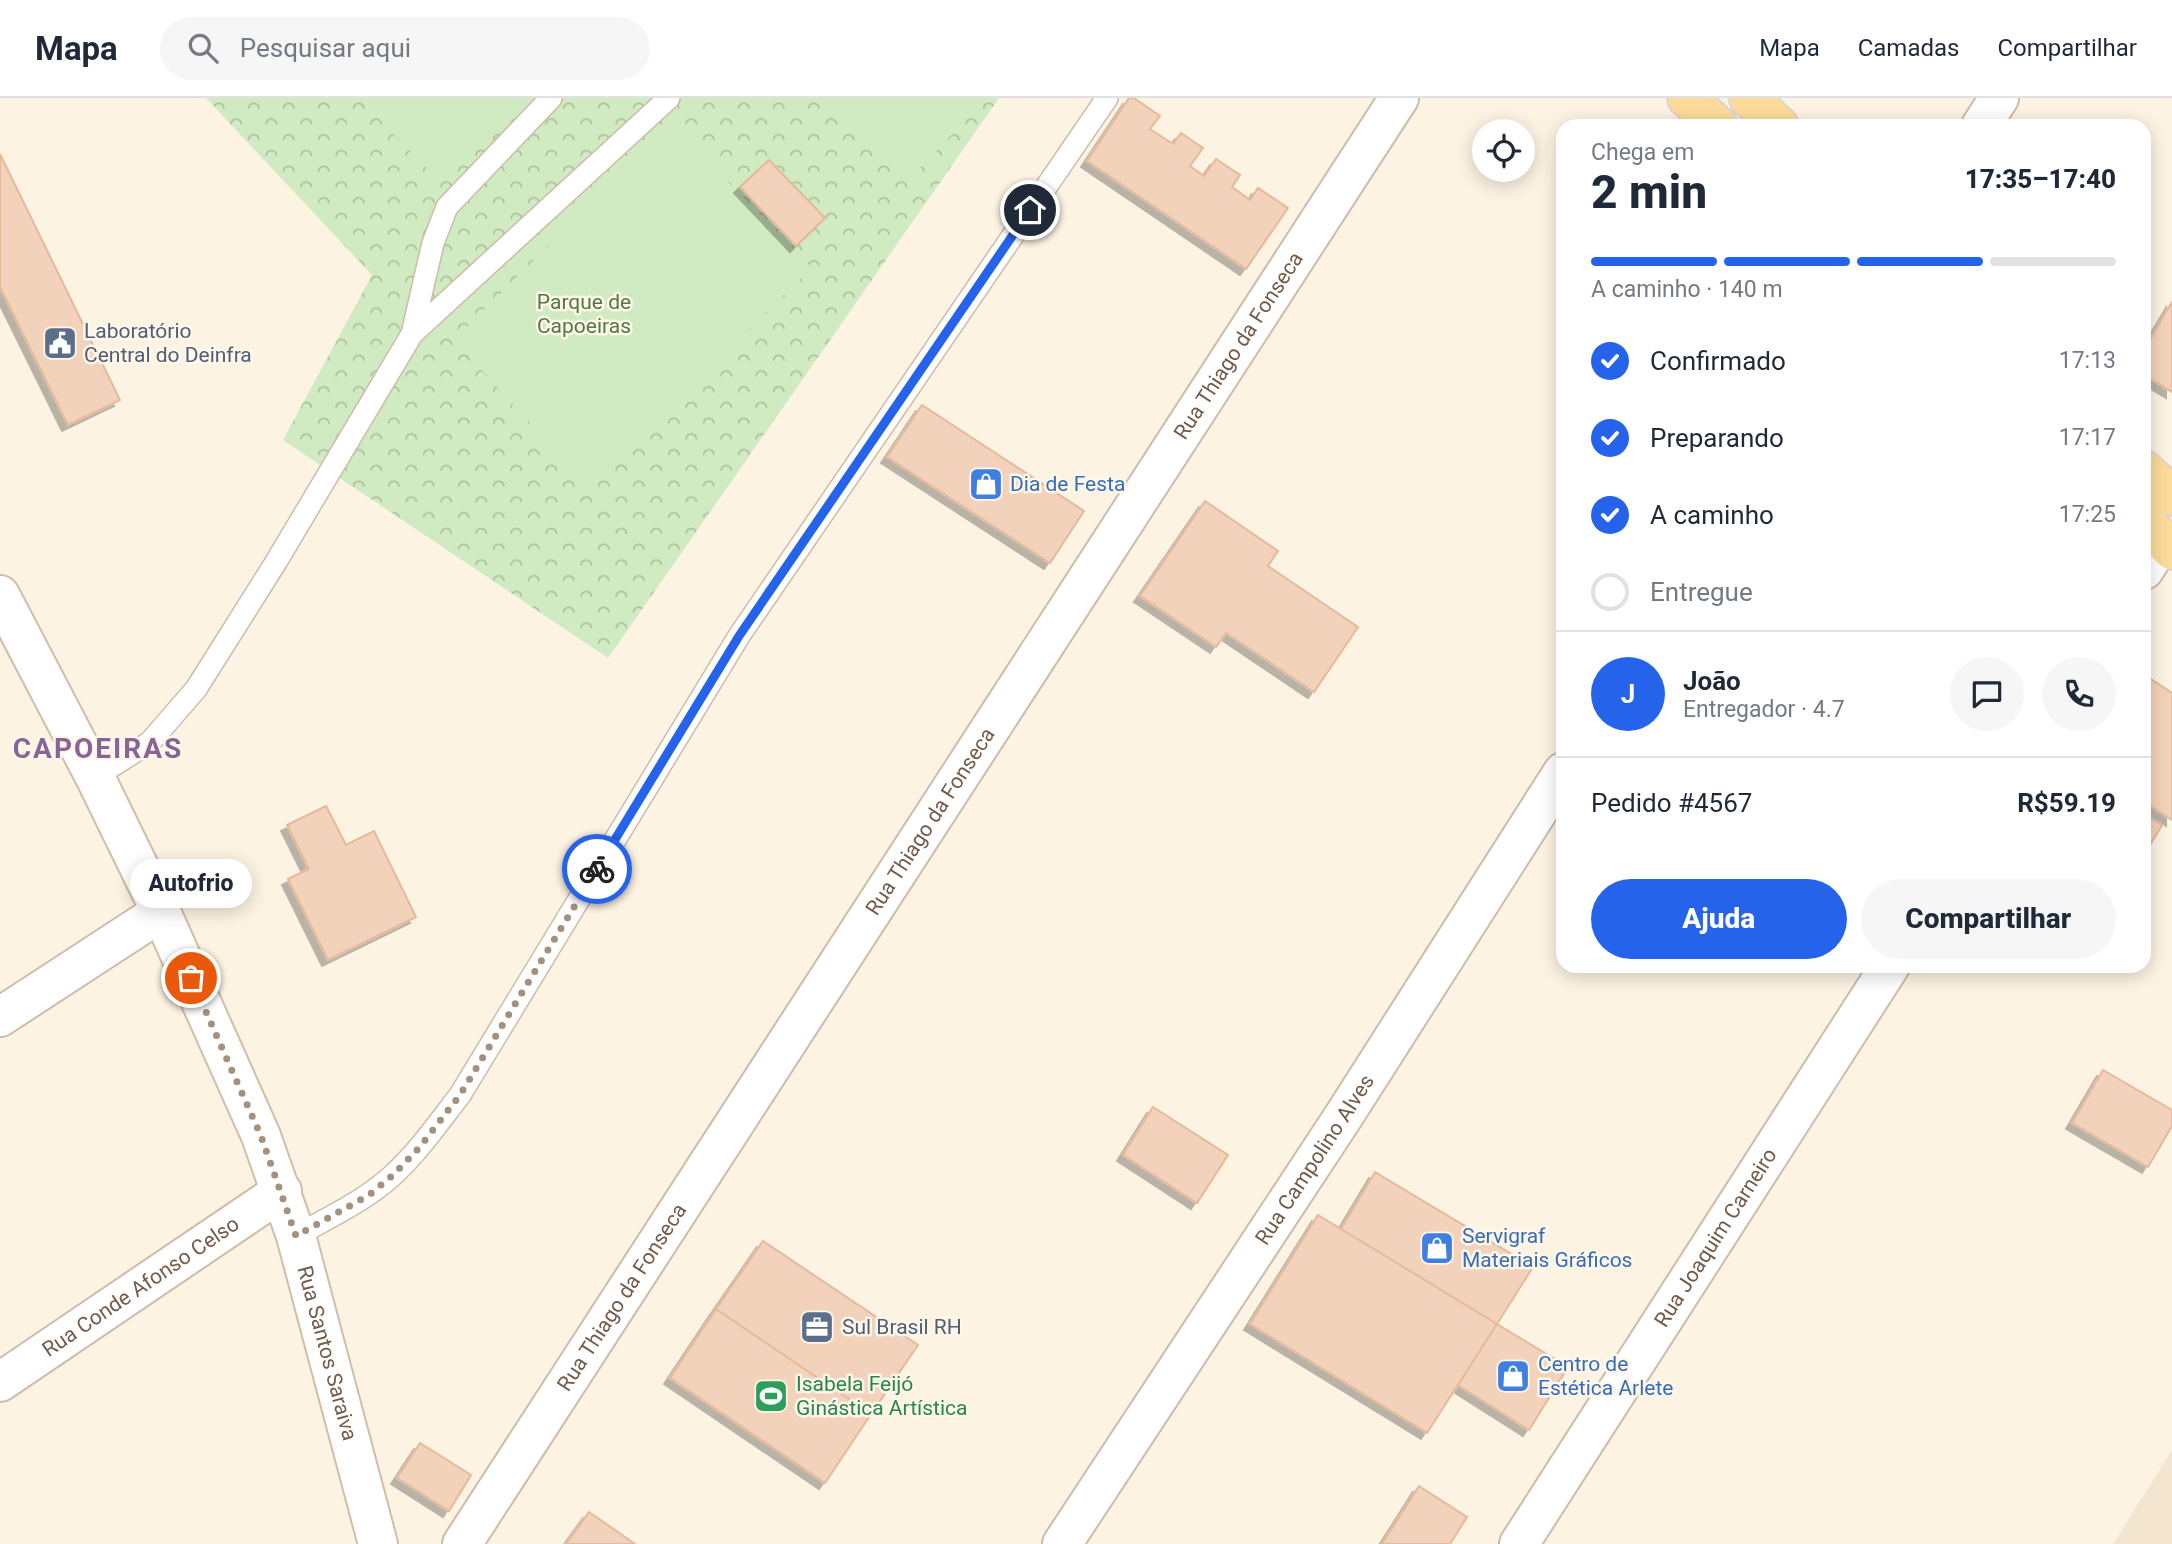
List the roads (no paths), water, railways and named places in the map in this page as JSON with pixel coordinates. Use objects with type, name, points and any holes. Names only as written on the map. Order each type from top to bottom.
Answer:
[{"type":"main road","points":[[1687,98],[1710,119]]},
{"type":"main road","points":[[1749,98],[1772,119]]},
{"type":"main road","points":[[2151,476],[2172,496]]},
{"type":"street","name":"Rua Thiago da Fonseca","points":[[462,1544],[1399,98]]},
{"type":"street","points":[[1986,119],[1999,98]]},
{"type":"street","name":"Rua Santos Saraiva","points":[[0,594],[161,912],[232,1066],[282,1191],[378,1544]]},
{"type":"street","name":"Rua Campolino Alves","points":[[1062,1544],[1345,1114],[1556,783]]},
{"type":"street","points":[[0,1017],[161,912]]},
{"type":"street","name":"Rua Joaquim Carneiro","points":[[1519,1544],[1886,973]]},
{"type":"street","name":"Rua Conde Afonso Celso","points":[[0,1382],[282,1191]]},
{"type":"lane","points":[[412,334],[433,243],[447,207],[551,98]]},
{"type":"lane","points":[[95,777],[150,741],[196,690],[412,334],[669,98]]},
{"type":"lane","points":[[296,1236],[369,1195],[393,1175],[419,1148],[460,1095],[739,636],[1107,98]]},
{"type":"place","name":"Laboratório Central do Deinfra","points":[[60,343]]},
{"type":"place","name":"Dia de Festa","points":[[986,484]]},
{"type":"place","name":"Autofrio","points":[[191,978]]},
{"type":"place","name":"Servigraf Materiais Gráficos","points":[[1437,1248]]},
{"type":"place","name":"Sul Brasil RH","points":[[817,1327]]},
{"type":"place","name":"Centro de Estética Arlete","points":[[1513,1376]]},
{"type":"place","name":"Isabela Feijó Ginástica Artística","points":[[771,1396]]},
{"type":"district","name":"CAPOEIRAS","points":[[98,748]]},
{"type":"park label","name":"Parque de Capoeiras","points":[[584,314]]}]
